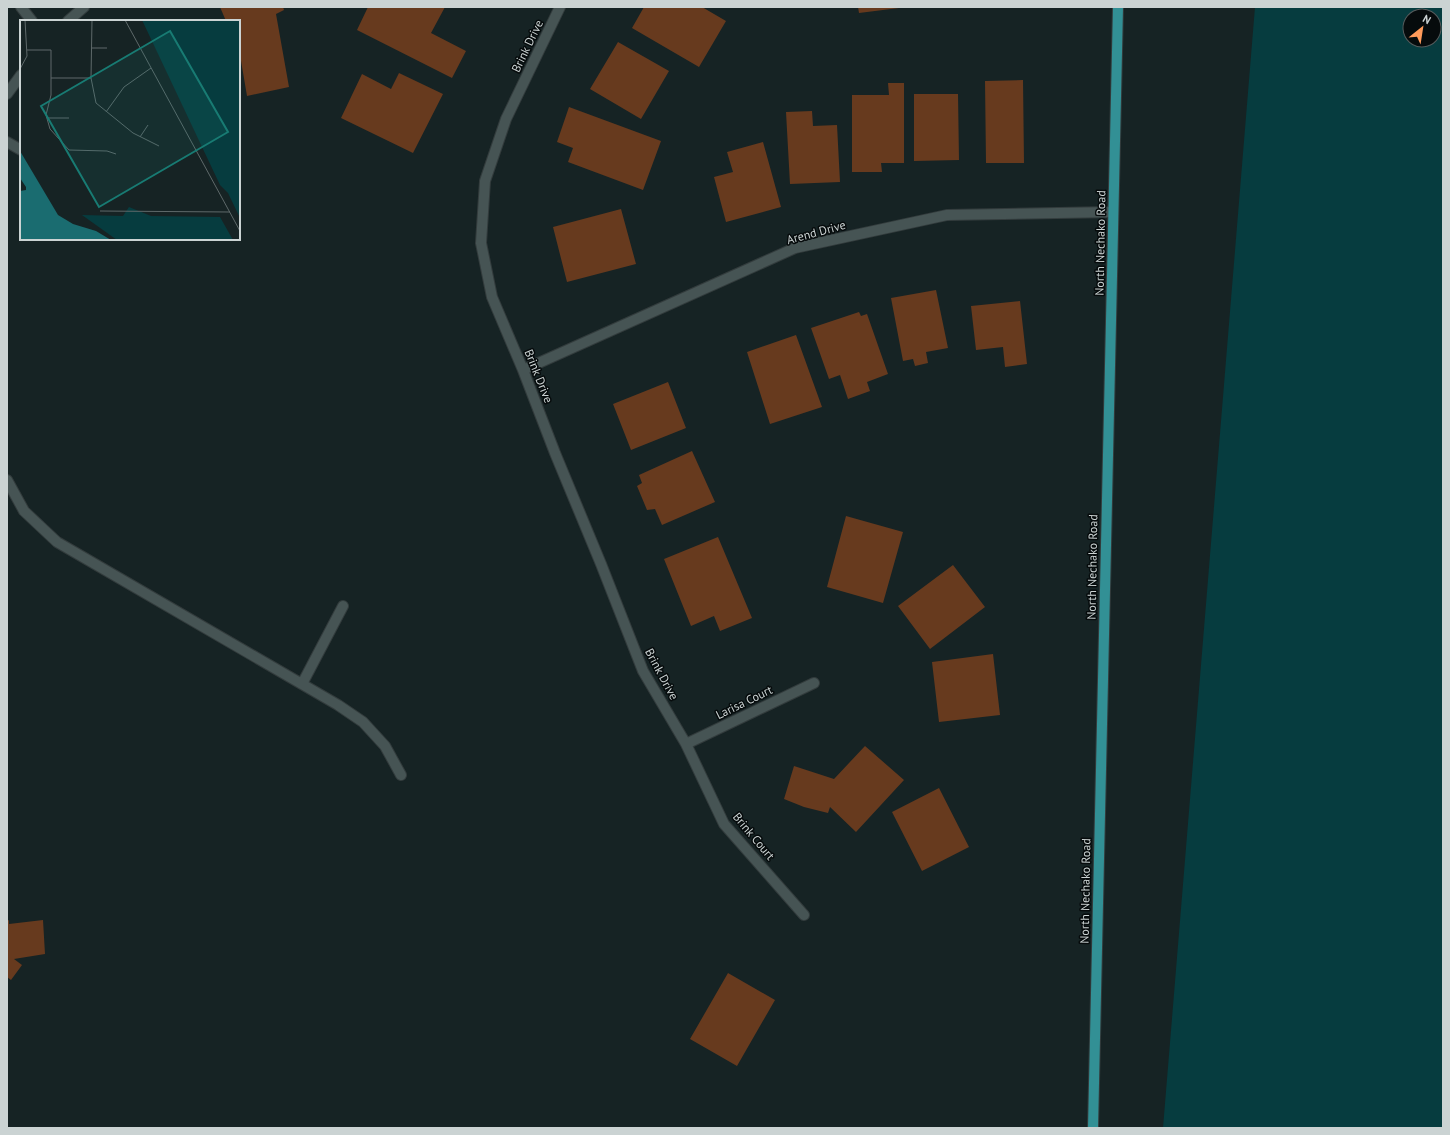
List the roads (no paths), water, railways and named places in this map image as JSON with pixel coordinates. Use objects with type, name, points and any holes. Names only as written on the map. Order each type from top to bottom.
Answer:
[{"type":"main road","name":"North Nechako Road","points":[[1093,1128],[1118,7]]},
{"type":"street","points":[[21,7],[31,20]]},
{"type":"street","points":[[69,20],[84,7]]},
{"type":"street","name":"Brink Drive","points":[[559,7],[506,119],[485,181],[480,244],[492,297],[523,370],[555,453],[644,671],[686,744]]},
{"type":"street","points":[[7,94],[20,76]]},
{"type":"street","points":[[7,142],[20,149]]},
{"type":"street","name":"Arend Drive","points":[[523,370],[795,248],[947,215],[1113,212]]},
{"type":"street","points":[[7,480],[24,511],[57,542],[338,704],[363,722],[385,746],[400,775]]},
{"type":"street","points":[[302,684],[343,606]]},
{"type":"street","name":"Larisa Court","points":[[686,744],[814,683]]},
{"type":"street","name":"Brink Court","points":[[686,744],[724,824],[804,915]]}]
